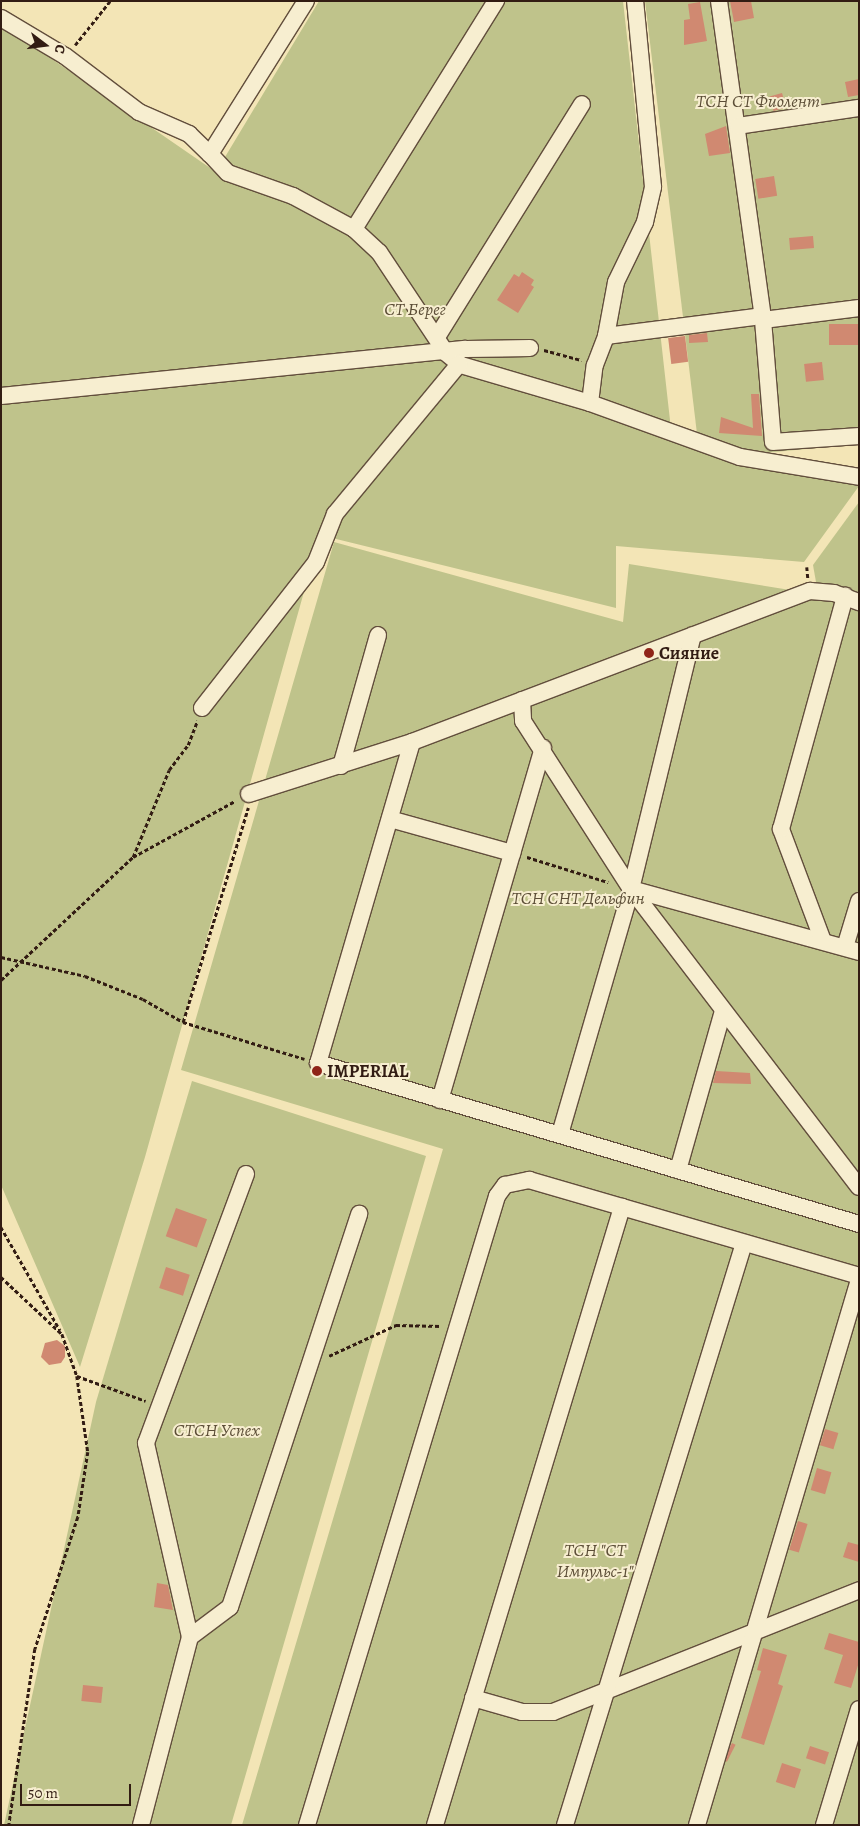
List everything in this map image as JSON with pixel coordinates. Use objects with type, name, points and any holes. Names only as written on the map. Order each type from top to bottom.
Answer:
[{"type":"street","points":[[210,154],[306,1]]},
{"type":"street","points":[[354,229],[496,1]]},
{"type":"street","points":[[590,404],[595,365],[606,336],[616,282],[645,222],[653,187],[635,1]]},
{"type":"street","points":[[719,1],[738,126],[773,442],[859,436]]},
{"type":"street","points":[[1,18],[65,56],[139,112],[189,134],[228,173],[293,196],[354,229],[379,252],[446,353],[459,364],[590,404],[740,457],[859,477]]},
{"type":"street","points":[[437,337],[582,104]]},
{"type":"street","points":[[738,126],[859,108]]},
{"type":"street","points":[[606,336],[859,308]]},
{"type":"street","points":[[1,396],[446,353],[466,349],[530,348]]},
{"type":"street","points":[[202,708],[316,562],[335,514],[459,364]]},
{"type":"street","points":[[249,794],[412,742],[810,591],[852,599],[781,829],[823,941]]},
{"type":"street","points":[[341,766],[378,635]]},
{"type":"street","points":[[560,1134],[631,889],[692,635]]},
{"type":"street","points":[[522,700],[523,721],[543,748],[631,889],[859,1187]]},
{"type":"street","points":[[412,742],[318,1063],[859,1224]]},
{"type":"street","points":[[440,1100],[543,748]]},
{"type":"street","points":[[390,819],[512,853]]},
{"type":"street","points":[[631,889],[852,950],[859,901]]},
{"type":"street","points":[[678,1170],[723,1011]]},
{"type":"street","points":[[142,1825],[190,1637],[146,1443],[246,1174]]},
{"type":"street","points":[[307,1825],[497,1196],[505,1185],[529,1180],[859,1278],[697,1825]]},
{"type":"street","points":[[435,1825],[622,1208]]},
{"type":"street","points":[[190,1637],[230,1607],[359,1214]]},
{"type":"street","points":[[565,1825],[744,1243]]},
{"type":"street","points":[[473,1698],[543,1714],[754,1633],[859,1590]]},
{"type":"street","points":[[824,1825],[859,1709]]},
{"type":"path","points":[[65,56],[110,1]]},
{"type":"path","points":[[530,348],[568,354],[595,365]]},
{"type":"path","points":[[133,856],[169,770],[188,745],[202,708]]},
{"type":"path","points":[[1,980],[133,856],[249,794],[250,802],[183,1022]]},
{"type":"path","points":[[512,853],[631,889]]},
{"type":"path","points":[[1,957],[85,976],[143,999],[183,1022],[318,1063]]},
{"type":"path","points":[[1,1227],[62,1334],[77,1376],[88,1452],[78,1516],[35,1650],[9,1825]]},
{"type":"path","points":[[1,1277],[62,1334]]},
{"type":"path","points":[[309,1365],[396,1325],[458,1326]]},
{"type":"path","points":[[77,1376],[160,1406]]},
{"type":"green space","name":"СТ Берег","points":[[319,1],[623,1],[672,438],[859,481],[859,486],[804,562],[616,546],[616,608],[320,535],[145,1157],[80,1367],[1,1185],[1,24],[216,172]]},
{"type":"green space","name":"ТСН СТ Фиолент","points":[[645,1],[859,1],[859,444],[764,453],[698,442]]},
{"type":"green space","points":[[859,502],[859,595],[816,582],[813,565]]},
{"type":"green space","points":[[334,542],[623,622],[629,564],[859,601],[859,1825],[242,1825],[443,1149],[181,1070]]},
{"type":"green space","name":"СТСН Успех","points":[[192,1081],[426,1156],[231,1825],[4,1825],[96,1402]]},
{"type":"building","points":[[730,1],[751,1],[754,18],[734,22]]},
{"type":"building","points":[[700,2],[707,41],[684,45],[684,20],[690,19],[688,4]]},
{"type":"building","points":[[859,79],[859,95],[848,97],[845,82]]},
{"type":"building","points":[[782,93],[786,107],[774,111],[770,97]]},
{"type":"building","points":[[726,126],[730,153],[709,156],[705,134]]},
{"type":"building","points":[[774,176],[777,196],[758,199],[755,179]]},
{"type":"building","points":[[813,236],[814,248],[790,250],[789,238]]},
{"type":"building","points":[[522,272],[534,280],[531,285],[534,287],[518,313],[497,300],[514,274],[519,277]]},
{"type":"building","points":[[829,324],[859,324],[859,345],[829,345]]},
{"type":"building","points":[[707,333],[708,342],[689,343],[689,335]]},
{"type":"building","points":[[685,336],[688,362],[671,364],[668,338]]},
{"type":"building","points":[[822,362],[824,380],[806,382],[804,364]]},
{"type":"building","points":[[751,394],[759,394],[762,436],[719,433],[721,417],[753,428]]},
{"type":"building","points":[[716,1071],[750,1073],[751,1084],[713,1083]]},
{"type":"building","points":[[176,1208],[207,1219],[197,1247],[166,1236]]},
{"type":"building","points":[[166,1267],[190,1275],[183,1296],[159,1288]]},
{"type":"building","points":[[57,1340],[65,1346],[65,1357],[61,1363],[49,1365],[41,1357],[45,1343]]},
{"type":"building","points":[[825,1429],[838,1433],[833,1449],[820,1445]]},
{"type":"building","points":[[817,1468],[831,1472],[825,1494],[811,1490]]},
{"type":"building","points":[[798,1521],[808,1524],[799,1553],[789,1550]]},
{"type":"building","points":[[848,1542],[859,1545],[859,1562],[843,1557]]},
{"type":"building","points":[[157,1583],[168,1585],[173,1610],[154,1607]]},
{"type":"building","points":[[829,1633],[859,1642],[859,1662],[851,1688],[834,1683],[843,1655],[824,1649]]},
{"type":"building","points":[[763,1648],[787,1655],[778,1684],[783,1686],[764,1745],[741,1738],[761,1671],[757,1670]]},
{"type":"building","points":[[83,1685],[103,1687],[101,1703],[81,1701]]},
{"type":"building","points":[[732,1743],[736,1745],[727,1762],[723,1760]]},
{"type":"building","points":[[810,1746],[829,1752],[825,1765],[806,1758]]},
{"type":"building","points":[[782,1763],[801,1769],[795,1788],[776,1782]]},
{"type":"place","name":"Сияние","points":[[649,653]]},
{"type":"place","name":"IMPERIAL","points":[[317,1071]]},
{"type":"park label","name":"ТСН СНТ Дельфин","points":[[578,898]]},
{"type":"park label","name":"ТСН \"СТ Импульс-1\"","points":[[595,1561]]}]
